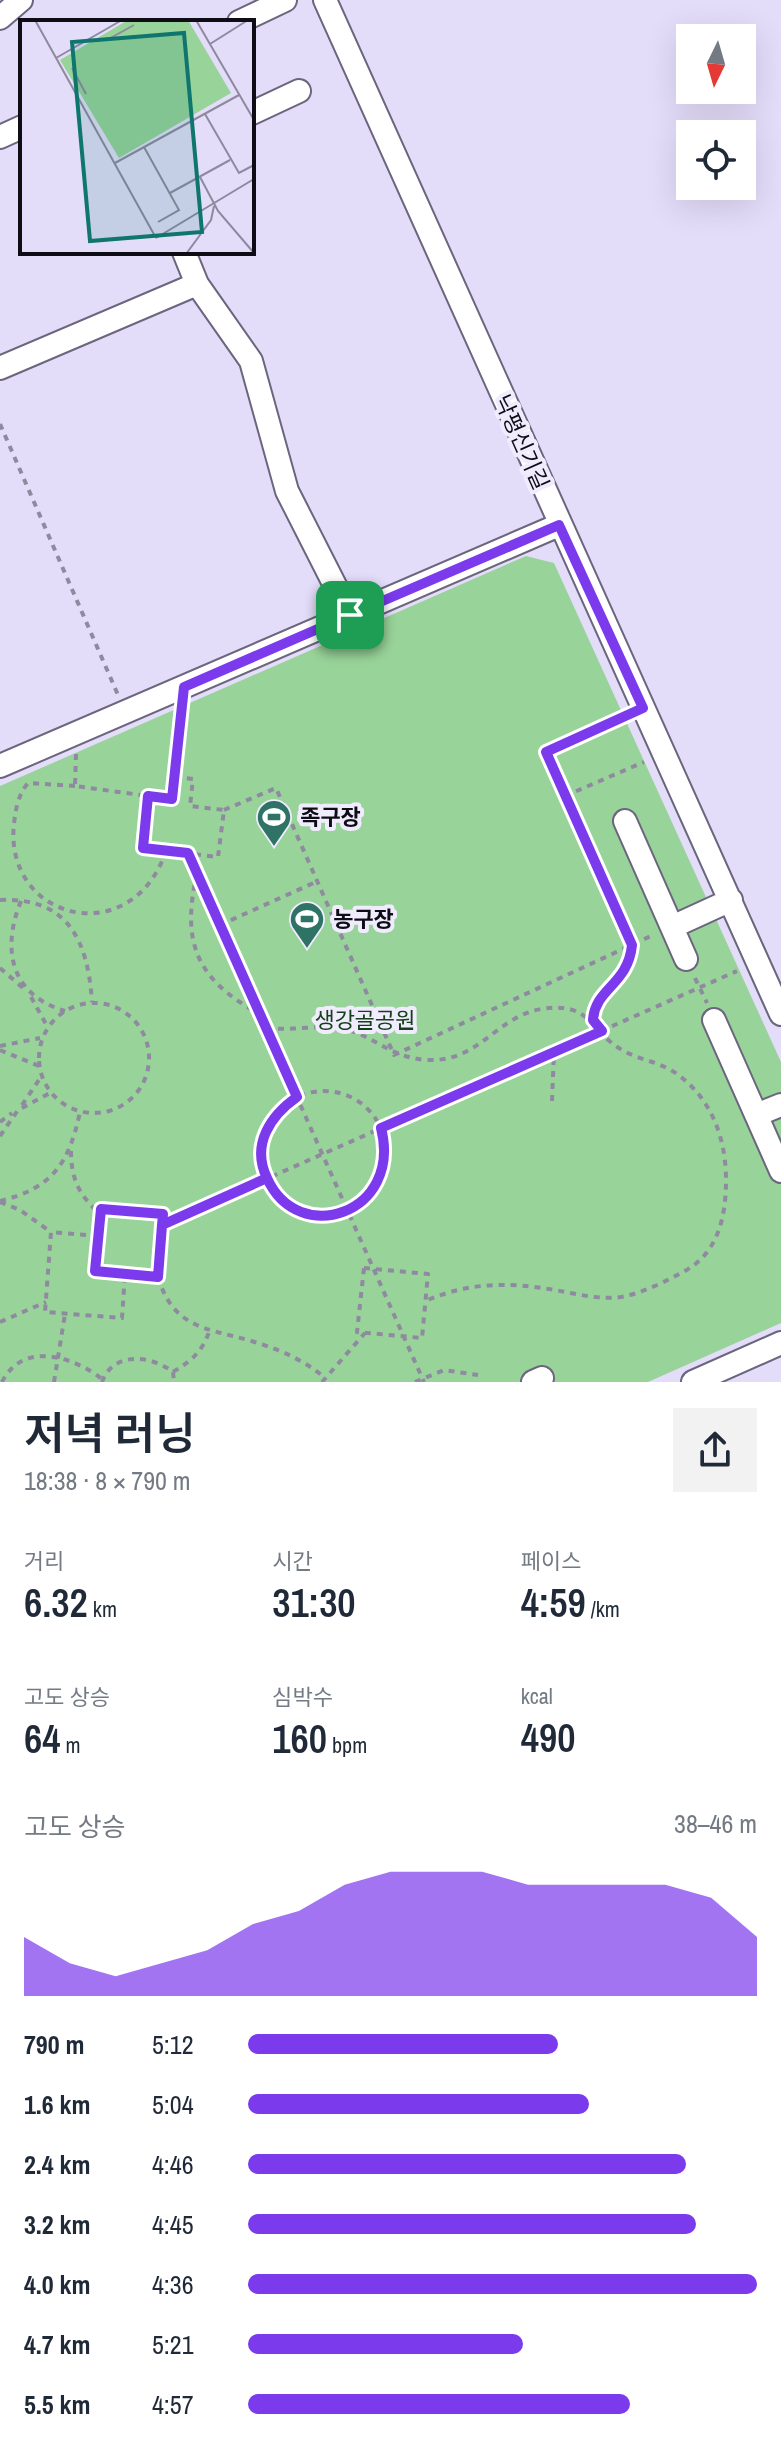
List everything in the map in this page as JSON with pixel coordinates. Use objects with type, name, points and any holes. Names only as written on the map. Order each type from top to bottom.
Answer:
[{"type":"street","points":[[0,18],[21,0]]},
{"type":"street","points":[[243,20],[285,0]]},
{"type":"street","name":"낙평신기길","points":[[325,0],[781,1014]]},
{"type":"street","points":[[254,112],[299,91]]},
{"type":"street","points":[[0,137],[20,128]]},
{"type":"street","points":[[185,254],[197,284],[251,361],[287,491],[350,615]]},
{"type":"street","points":[[0,368],[197,284]]},
{"type":"street","points":[[0,766],[559,525]]},
{"type":"street","points":[[625,821],[686,959]]},
{"type":"street","points":[[672,927],[731,900]]},
{"type":"street","points":[[714,1020],[781,1171]]},
{"type":"street","points":[[756,1115],[781,1105]]},
{"type":"street","points":[[693,1382],[781,1343]]},
{"type":"path","points":[[0,424],[126,711]]},
{"type":"path","points":[[166,851],[150,886],[134,901],[114,911],[78,912],[38,894],[24,879],[12,838],[20,793],[28,783],[172,799],[184,687]]},
{"type":"path","points":[[593,1020],[594,1007],[627,967],[632,945],[546,752],[643,708]]},
{"type":"path","points":[[75,786],[77,732]]},
{"type":"path","points":[[565,796],[664,753]]},
{"type":"path","points":[[175,777],[193,779],[190,806],[224,810],[276,788],[394,1055]]},
{"type":"path","points":[[148,796],[143,848],[218,857],[224,810]]},
{"type":"path","points":[[188,853],[423,1380]]},
{"type":"path","points":[[197,873],[189,922],[199,960],[221,990],[260,1014]]},
{"type":"path","points":[[220,925],[318,881]]},
{"type":"path","points":[[0,900],[21,901],[49,909],[75,931],[88,964],[92,1002]]},
{"type":"path","points":[[21,901],[12,929],[12,945],[20,979],[47,1026]]},
{"type":"path","points":[[394,1055],[672,927]]},
{"type":"path","points":[[686,959],[714,1020]]},
{"type":"path","points":[[162,1225],[758,962]]},
{"type":"path","points":[[0,968],[29,995],[65,1011]]},
{"type":"path","points":[[92,1002],[111,1005],[128,1014],[141,1027],[148,1045],[149,1064],[144,1083],[133,1098],[117,1108],[98,1113],[80,1112],[50,1093],[39,1066],[42,1037],[47,1026],[65,1011],[92,1002]]},
{"type":"path","points":[[266,1028],[338,1028],[373,1040],[394,1055],[428,1060],[459,1056],[474,1050],[506,1024],[539,1010],[569,1010],[593,1020],[623,1051],[678,1074],[706,1104],[725,1148],[726,1195],[723,1219],[709,1253],[696,1265],[660,1284],[620,1297],[596,1297],[494,1283],[450,1290],[425,1301]]},
{"type":"path","points":[[0,1048],[42,1037]]},
{"type":"path","points":[[0,1048],[39,1066]]},
{"type":"path","points":[[552,1101],[554,1052]]},
{"type":"path","points":[[0,1136],[41,1077]]},
{"type":"path","points":[[316,1091],[336,1092],[355,1099],[370,1111],[381,1128],[386,1147],[381,1176],[365,1201],[348,1211],[327,1215],[305,1213],[286,1203],[263,1168],[261,1147],[267,1126],[279,1109],[297,1097],[316,1091]]},
{"type":"path","points":[[0,1122],[50,1093]]},
{"type":"path","points":[[80,1112],[71,1147],[73,1178],[88,1203],[100,1214]]},
{"type":"path","points":[[0,1202],[19,1196],[52,1176],[71,1147]]},
{"type":"path","points":[[0,1202],[34,1219],[51,1232],[98,1236]]},
{"type":"path","points":[[158,1277],[95,1271],[101,1209],[163,1214],[158,1277],[164,1298],[178,1313],[209,1332],[245,1339],[288,1354],[324,1380],[365,1333]]},
{"type":"path","points":[[51,1232],[45,1312],[122,1318],[125,1274]]},
{"type":"path","points":[[364,1268],[373,1269],[428,1274],[422,1338],[357,1332],[364,1268]]},
{"type":"path","points":[[0,1322],[46,1302]]},
{"type":"path","points":[[54,1382],[65,1314]]},
{"type":"path","points":[[173,1372],[193,1359],[204,1346],[209,1332]]},
{"type":"path","points":[[2,1382],[18,1364],[36,1357],[59,1355],[85,1366],[102,1380],[108,1369],[123,1360],[143,1357],[161,1363],[173,1372],[174,1382]]},
{"type":"path","points":[[415,1382],[444,1370],[478,1375]]},
{"type":"green space","name":"생강골공원","points":[[526,556],[554,563],[781,1062],[781,1323],[648,1382],[0,1382],[0,786]]},
{"type":"place","name":"족구장","points":[[274,848]]},
{"type":"place","name":"농구장","points":[[307,950]]},
{"type":"route","points":[[350,615],[184,687],[172,799],[148,796],[143,848],[188,853],[297,1097],[279,1109],[267,1126],[261,1147],[267,1178],[162,1225],[158,1277],[95,1271],[101,1209],[163,1214],[162,1225],[267,1178],[286,1203],[305,1213],[327,1215],[348,1211],[365,1201],[377,1186],[385,1167],[386,1147],[381,1128],[602,1031],[593,1020],[594,1007],[627,967],[632,945],[546,752],[643,708],[559,525],[350,615]]}]
